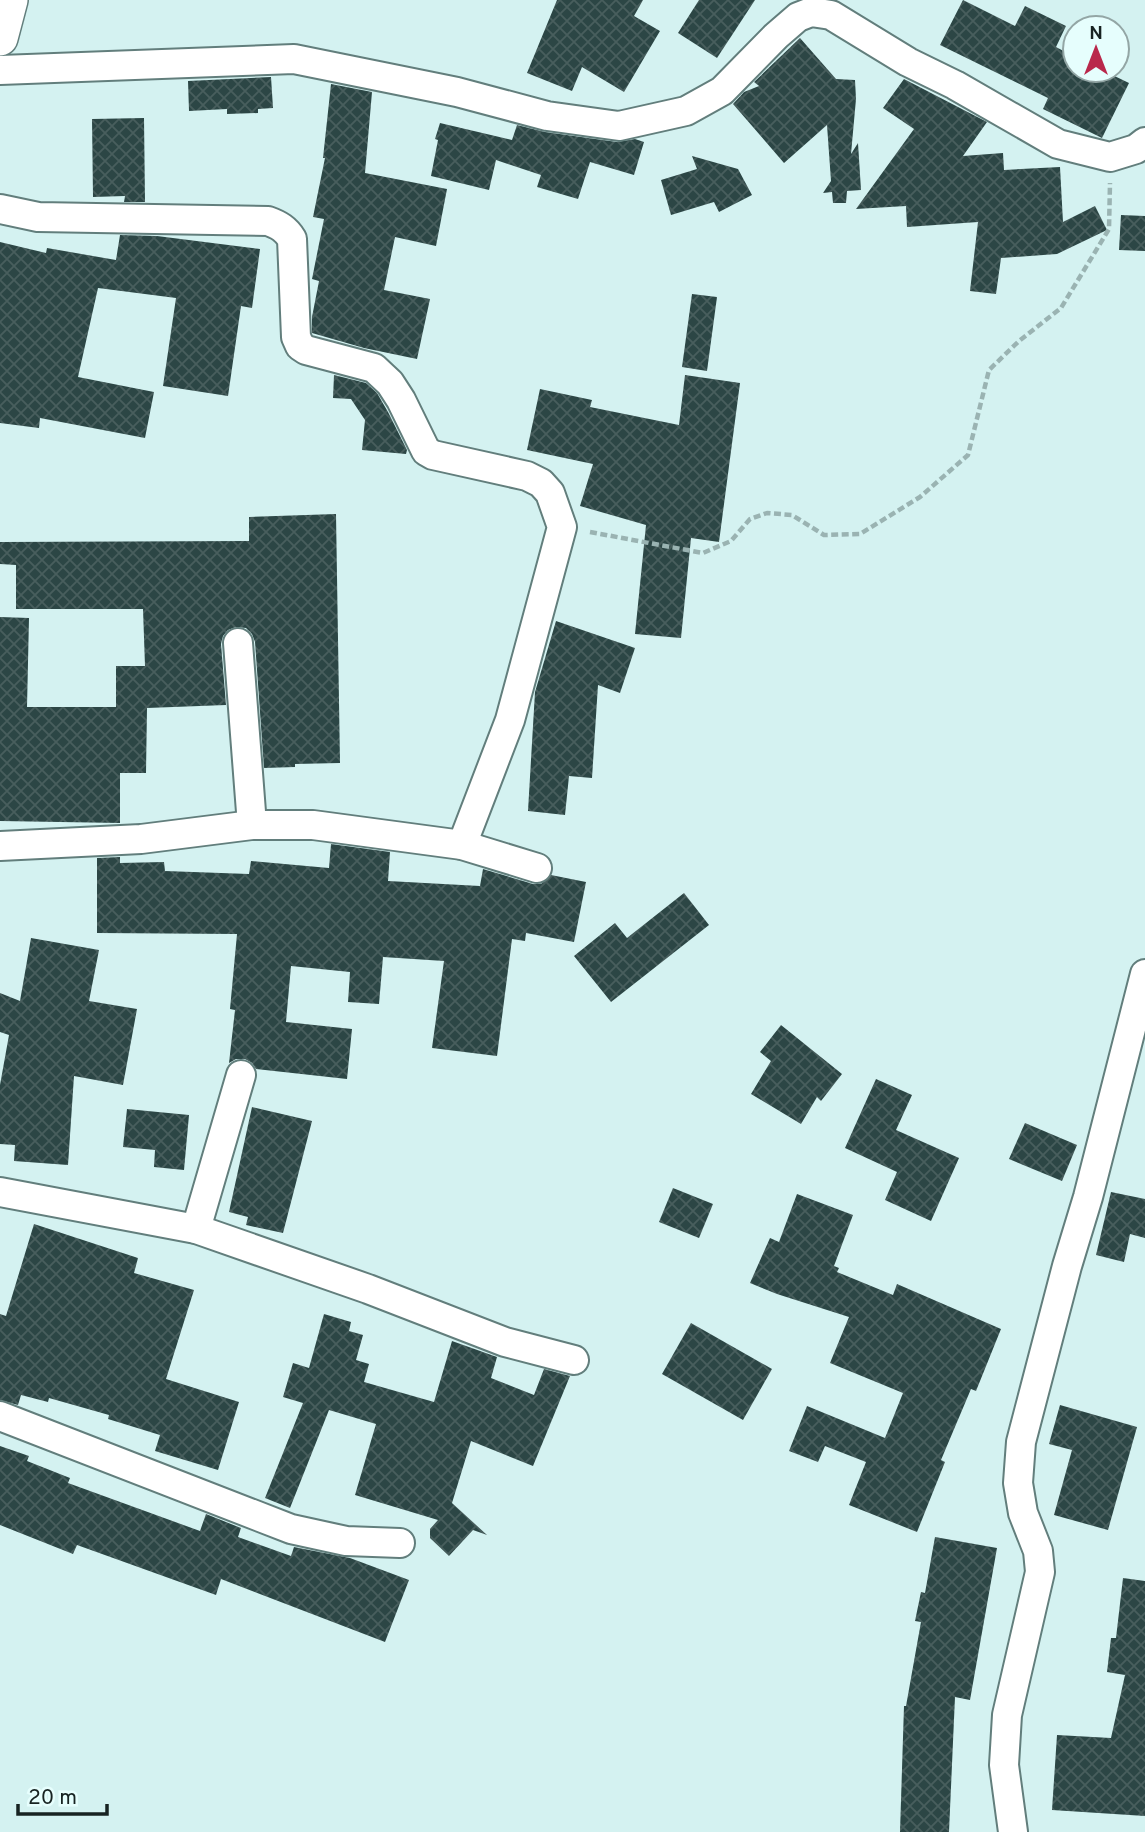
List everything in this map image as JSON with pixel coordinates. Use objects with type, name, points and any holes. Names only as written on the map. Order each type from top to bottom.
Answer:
[{"type":"street","points":[[0,37],[10,0]]},
{"type":"street","points":[[0,70],[294,59],[457,92],[547,116],[619,126],[685,111],[722,91],[776,36],[798,17],[811,12],[831,15],[908,62],[955,85],[1058,144],[1110,157],[1136,149],[1145,142]]},
{"type":"street","points":[[0,209],[38,217],[268,221],[279,225],[292,239],[296,337],[300,346],[306,350],[374,368],[390,383],[426,451],[433,455],[527,476],[541,483],[550,493],[562,527],[510,720],[463,845]]},
{"type":"street","points":[[238,643],[252,825]]},
{"type":"street","points":[[0,846],[141,839],[252,825],[313,825],[463,845],[537,868]]},
{"type":"street","points":[[1013,1832],[1004,1765],[1007,1715],[1040,1572],[1038,1551],[1023,1513],[1018,1483],[1021,1442],[1145,974]]},
{"type":"street","points":[[196,1229],[241,1075]]},
{"type":"street","points":[[0,1192],[196,1229],[368,1289],[505,1342],[574,1360]]},
{"type":"street","points":[[0,1416],[290,1529],[346,1541],[400,1543]]},
{"type":"path","points":[[562,527],[703,553],[731,541],[750,519],[767,513],[792,515],[824,535],[860,534],[920,497],[968,455],[989,370],[1019,341],[1061,308],[1109,229],[1110,157]]},
{"type":"building","points":[[557,0],[643,0],[634,16],[660,31],[624,92],[582,67],[572,91],[527,73]]},
{"type":"building","points":[[699,0],[755,0],[717,58],[678,33]]},
{"type":"building","points":[[963,0],[1015,26],[1025,6],[1061,24],[1061,36],[1056,47],[1061,50],[1061,84],[1129,84],[1102,138],[1043,109],[1048,98],[940,45]]},
{"type":"building","points":[[800,38],[836,79],[855,80],[851,154],[858,143],[861,190],[847,191],[846,203],[833,203],[832,192],[823,193],[831,181],[827,125],[784,163],[733,104],[744,92],[759,86],[754,82]]},
{"type":"building","points":[[271,77],[273,108],[258,109],[258,113],[227,114],[227,109],[189,111],[188,81]]},
{"type":"building","points":[[904,79],[987,122],[963,156],[1003,153],[1004,170],[1060,167],[1063,222],[1095,206],[1107,230],[1057,254],[1001,258],[996,294],[970,291],[978,222],[907,227],[906,206],[856,209],[914,129],[883,108]]},
{"type":"building","points":[[331,84],[372,92],[365,173],[447,189],[436,246],[395,237],[384,290],[430,299],[417,359],[312,333],[312,317],[319,281],[312,279],[324,219],[313,217],[325,158]]},
{"type":"building","points":[[144,118],[145,202],[124,202],[125,196],[93,197],[92,119]]},
{"type":"building","points":[[440,123],[512,140],[517,125],[545,132],[617,142],[635,139],[644,142],[634,175],[590,162],[578,199],[537,187],[541,175],[496,160],[489,190],[431,176],[438,140],[435,139]]},
{"type":"building","points":[[692,156],[738,169],[752,195],[719,212],[714,202],[671,215],[661,180],[697,169]]},
{"type":"building","points":[[1121,215],[1145,216],[1145,251],[1119,250]]},
{"type":"building","points":[[120,235],[157,236],[260,249],[252,308],[241,306],[228,396],[163,386],[176,298],[98,288],[78,377],[154,392],[145,438],[40,418],[39,428],[0,423],[0,242],[46,253],[47,248],[116,260]]},
{"type":"building","points":[[692,294],[717,297],[707,371],[682,367]]},
{"type":"building","points":[[334,375],[366,383],[377,393],[407,450],[406,454],[362,450],[365,420],[351,399],[333,398]]},
{"type":"building","points":[[685,375],[740,383],[719,542],[691,538],[681,638],[635,634],[646,525],[580,506],[593,464],[527,450],[540,389],[592,400],[590,407],[679,425]]},
{"type":"building","points":[[336,514],[340,763],[264,768],[255,642],[246,628],[236,627],[228,630],[221,644],[226,705],[147,708],[146,773],[120,773],[120,823],[0,821],[0,617],[29,618],[27,707],[116,707],[116,666],[145,666],[143,609],[16,609],[16,565],[0,564],[0,542],[249,541],[249,517]]},
{"type":"building","points":[[556,621],[635,648],[620,693],[598,685],[592,778],[569,776],[565,815],[528,811],[535,692]]},
{"type":"building","points":[[331,844],[390,852],[388,881],[480,886],[483,869],[533,884],[541,884],[551,875],[586,882],[574,942],[526,933],[525,941],[512,939],[497,1056],[432,1048],[444,961],[383,957],[379,1004],[348,1002],[350,972],[291,966],[286,1022],[352,1029],[347,1079],[256,1069],[245,1059],[236,1059],[229,1063],[235,1010],[230,1009],[237,934],[97,933],[97,858],[120,857],[120,863],[164,862],[165,871],[249,874],[251,861],[329,868]]},
{"type":"building","points":[[684,893],[709,925],[611,1002],[574,956],[615,923],[627,938]]},
{"type":"building","points":[[31,938],[99,950],[89,1001],[137,1009],[123,1085],[74,1076],[68,1165],[14,1161],[15,1145],[0,1144],[0,1085],[9,1035],[0,1032],[0,993],[20,1001]]},
{"type":"building","points":[[781,1025],[842,1074],[821,1101],[817,1097],[801,1124],[751,1094],[771,1061],[760,1052]]},
{"type":"building","points":[[876,1079],[912,1095],[896,1130],[959,1158],[931,1221],[885,1200],[897,1172],[845,1148]]},
{"type":"building","points":[[252,1107],[312,1121],[283,1233],[246,1225],[248,1217],[229,1212]]},
{"type":"building","points":[[127,1109],[189,1115],[184,1170],[154,1167],[155,1150],[123,1147]]},
{"type":"building","points":[[1025,1123],[1077,1145],[1062,1181],[1009,1159]]},
{"type":"building","points":[[673,1188],[713,1204],[699,1238],[659,1222]]},
{"type":"building","points":[[1111,1192],[1145,1199],[1145,1238],[1130,1234],[1124,1262],[1096,1255]]},
{"type":"building","points":[[797,1194],[853,1215],[834,1266],[839,1268],[837,1272],[893,1295],[897,1284],[1001,1329],[976,1391],[971,1389],[941,1460],[945,1462],[917,1532],[849,1505],[866,1462],[825,1446],[818,1462],[789,1451],[807,1406],[885,1438],[903,1393],[830,1363],[849,1317],[750,1283],[770,1238],[779,1242]]},
{"type":"building","points":[[34,1224],[138,1258],[134,1273],[194,1290],[166,1379],[239,1402],[218,1470],[155,1451],[160,1435],[108,1419],[109,1415],[49,1398],[48,1402],[21,1395],[18,1405],[0,1400],[0,1314],[6,1316]]},
{"type":"building","points":[[324,1314],[351,1322],[349,1331],[363,1335],[356,1360],[369,1364],[364,1382],[434,1402],[452,1341],[497,1357],[491,1378],[534,1395],[544,1369],[570,1376],[533,1466],[471,1441],[452,1503],[487,1535],[473,1530],[449,1556],[430,1538],[430,1529],[438,1520],[355,1495],[376,1424],[329,1410],[290,1508],[265,1498],[303,1403],[283,1397],[293,1363],[309,1368]]},
{"type":"building","points":[[691,1323],[772,1369],[743,1420],[662,1374]]},
{"type":"building","points":[[1060,1405],[1137,1427],[1108,1530],[1054,1515],[1072,1450],[1049,1444]]},
{"type":"building","points":[[0,1446],[29,1456],[27,1461],[70,1478],[68,1483],[200,1531],[206,1514],[241,1528],[238,1537],[291,1556],[294,1547],[350,1558],[409,1580],[385,1642],[221,1579],[216,1595],[77,1545],[73,1554],[0,1525]]},
{"type":"building","points":[[935,1537],[997,1548],[970,1700],[955,1697],[949,1832],[900,1832],[904,1706],[921,1622],[915,1621],[921,1592],[925,1593]]},
{"type":"building","points":[[1123,1578],[1145,1581],[1145,1816],[1052,1810],[1057,1735],[1111,1738],[1125,1675],[1107,1672],[1111,1638],[1116,1638]]}]
